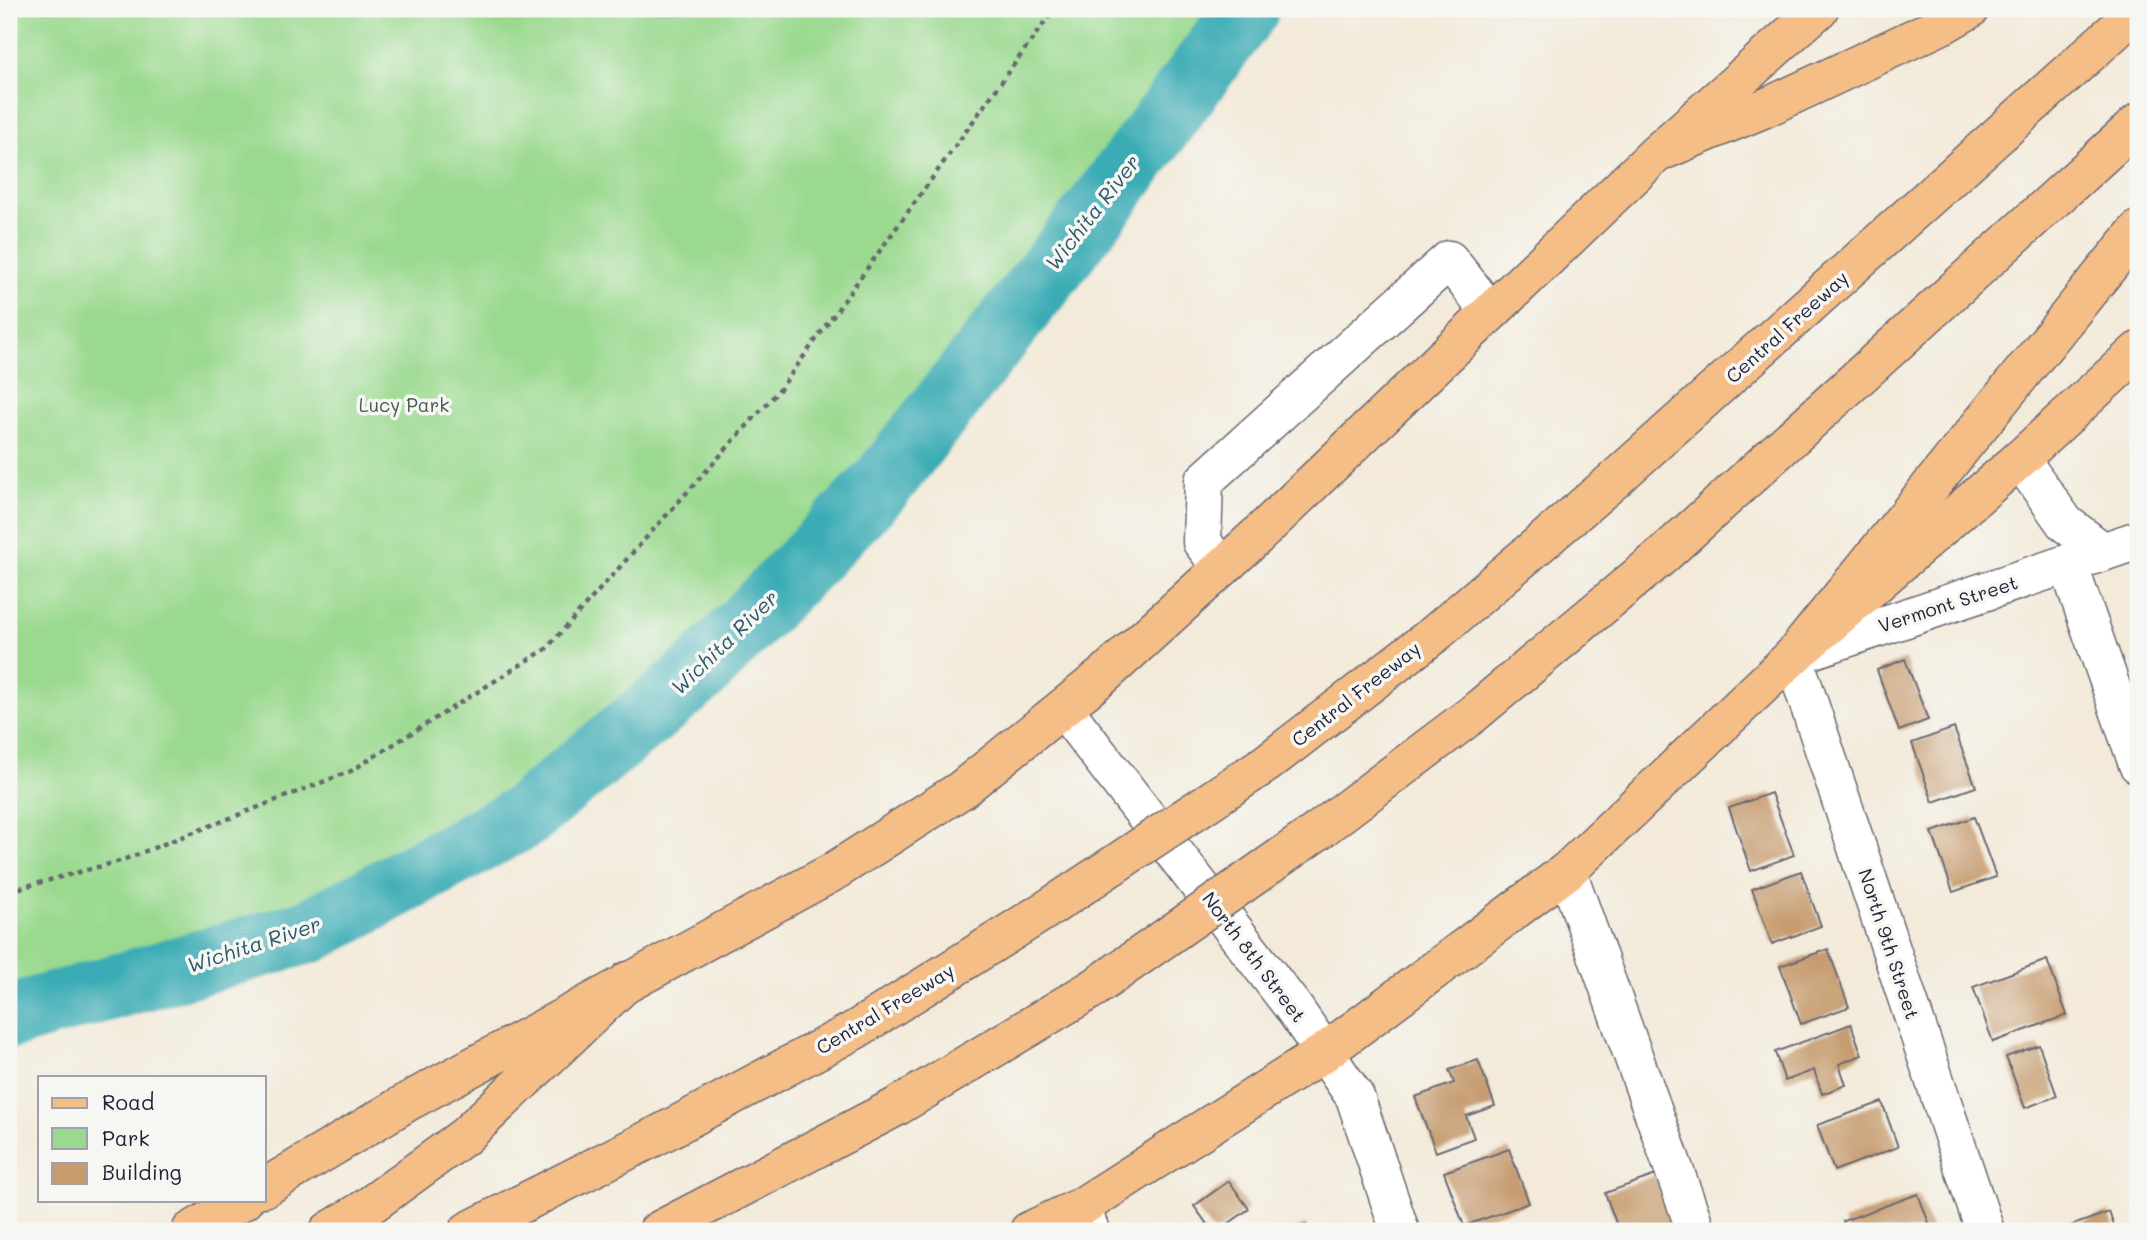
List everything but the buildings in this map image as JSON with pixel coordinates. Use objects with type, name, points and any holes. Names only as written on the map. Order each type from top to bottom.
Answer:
[{"type":"main road","points":[[266,1187],[409,1101],[834,872],[961,790],[1104,675],[1222,568],[1657,153],[1819,9]]},
{"type":"main road","points":[[1657,153],[1765,108],[1944,24],[1970,9]]},
{"type":"main road","name":"Central Freeway","points":[[468,1231],[664,1132],[855,1030],[1052,906],[1267,763],[1437,632],[1613,481],[2138,10]]},
{"type":"main road","points":[[659,1231],[896,1107],[1094,988],[1318,831],[1473,714],[1650,566],[2138,123]]},
{"type":"main road","points":[[1793,656],[2138,230]]},
{"type":"main road","points":[[1030,1231],[1086,1219],[1325,1052],[1567,871],[1793,656],[2020,459],[2138,351]]},
{"type":"main road","points":[[329,1231],[365,1209],[464,1136],[628,981]]},
{"type":"main road","points":[[191,1231],[241,1202]]},
{"type":"street","points":[[1222,568],[1202,542],[1204,481],[1449,260],[1490,312]]},
{"type":"street","name":"Vermont Street","points":[[2020,459],[2065,523],[2121,546]]},
{"type":"street","name":"Vermont Street","points":[[1793,656],[2121,546]]},
{"type":"street","points":[[2068,564],[2138,764]]},
{"type":"street","name":"North 9th Street","points":[[1793,656],[1985,1231]]},
{"type":"street","name":"North 8th Street","points":[[1063,708],[1325,1052],[1355,1097],[1400,1231]]},
{"type":"street","points":[[1567,871],[1696,1231]]},
{"type":"path","points":[[9,891],[120,861],[351,771],[546,649],[781,388],[1054,9]]},
{"type":"green space","name":"Lucy Park","points":[[9,9],[1247,9],[1100,207],[881,485],[699,673],[523,817],[310,931],[9,1017]]},
{"type":"waterway","name":"Wichita River","points":[[9,1017],[310,931],[523,817],[699,673],[881,485],[1100,207],[1247,9]]}]
